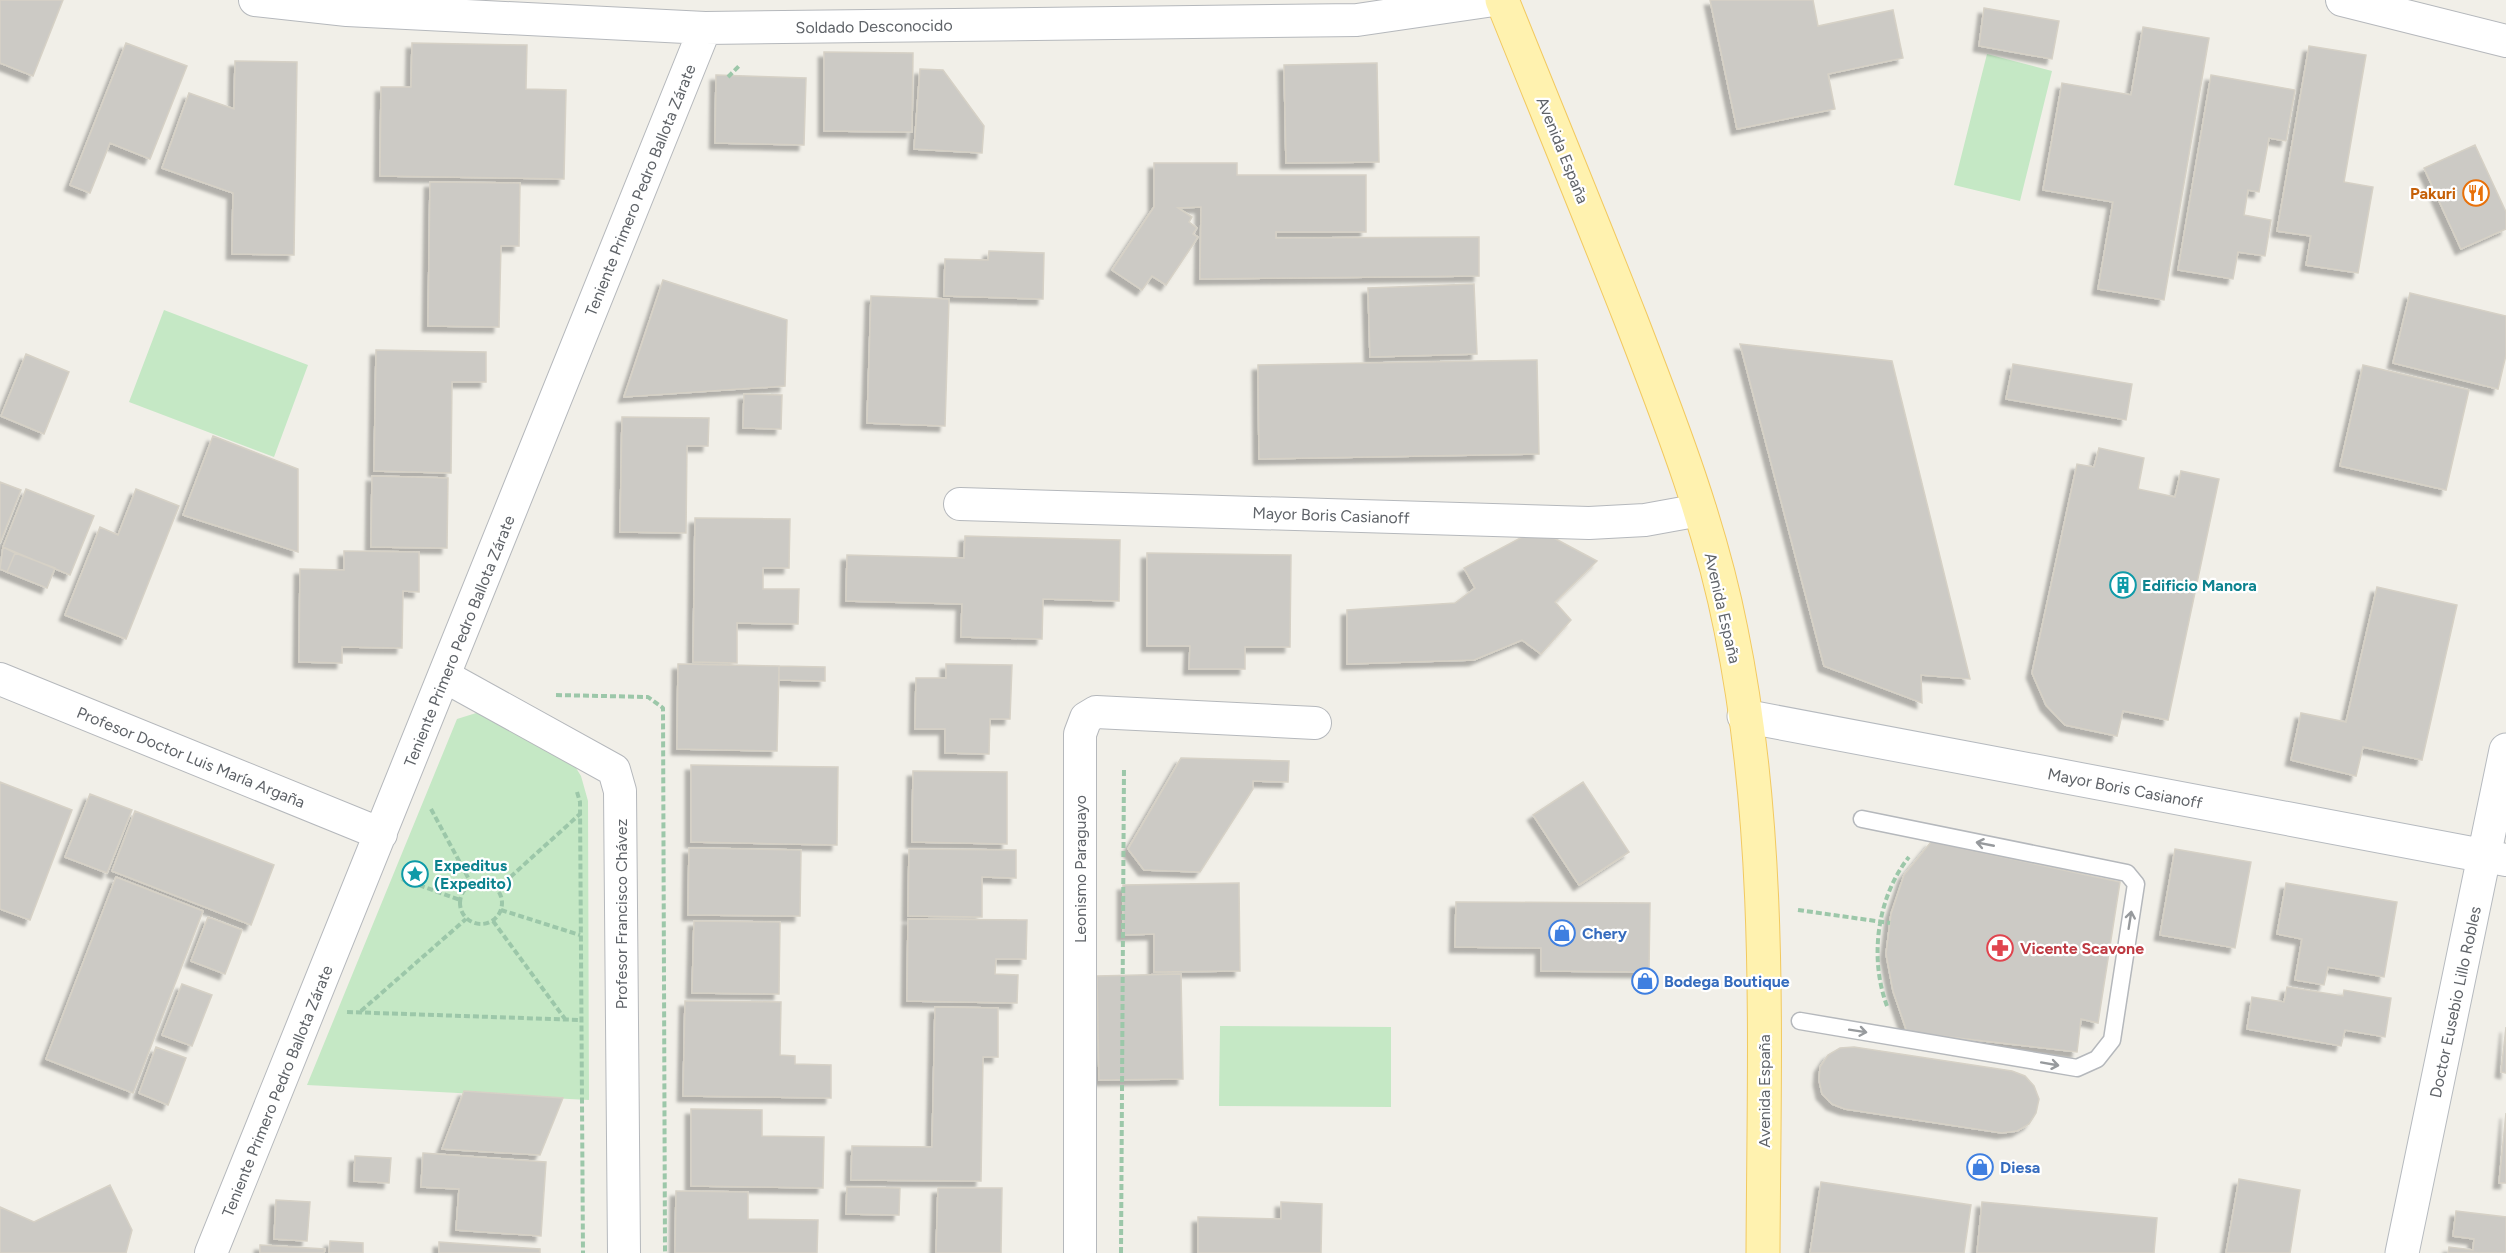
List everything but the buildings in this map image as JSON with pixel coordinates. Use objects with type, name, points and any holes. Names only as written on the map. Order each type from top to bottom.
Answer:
[{"type":"main road","name":"Avenida España","points":[[1502,0],[1646,360],[1700,510],[1731,629],[1755,799],[1762,913],[1763,1253]]},
{"type":"street","name":"Soldado Desconocido","points":[[255,0],[347,10],[705,28],[1357,20],[1494,0]]},
{"type":"street","points":[[2342,0],[2506,41]]},
{"type":"street","name":"Teniente Primero Pedro Ballota Zárate","points":[[211,1253],[705,28]]},
{"type":"street","name":"Mayor Boris Casianoff","points":[[960,504],[1589,523],[1645,519],[1700,510]]},
{"type":"street","name":"Profesor Francisco Chávez","points":[[444,676],[614,770],[621,791],[624,1253]]},
{"type":"street","name":"Profesor Doctor Luis María Argaña","points":[[0,679],[381,834]]},
{"type":"street","name":"Leonismo Paraguayo","points":[[1080,1253],[1080,734],[1086,717],[1096,712],[1315,723]]},
{"type":"street","name":"Mayor Boris Casianoff","points":[[1744,716],[2496,858]]},
{"type":"street","name":"Doctor Eusebio Lillo Robles","points":[[2402,1253],[2496,858],[2506,750]]},
{"type":"lane","points":[[1800,1021],[2077,1068],[2097,1059],[2112,1040],[2136,884],[2127,873],[1862,819]]},
{"type":"path","points":[[724,85],[729,74],[739,66],[751,66]]},
{"type":"path","points":[[547,695],[648,697],[663,708],[665,1253]]},
{"type":"path","points":[[1121,1253],[1125,767]]},
{"type":"path","points":[[574,781],[580,802],[583,1253]]},
{"type":"path","points":[[431,809],[472,885]]},
{"type":"path","points":[[497,890],[580,814]]},
{"type":"path","points":[[1898,1038],[1883,996],[1878,958],[1880,921],[1887,892],[1897,871],[1926,832]]},
{"type":"path","points":[[401,879],[460,900]]},
{"type":"path","points":[[485,882],[497,890],[501,896],[501,910],[493,921],[479,924],[466,919],[462,913],[460,900],[467,888],[472,885],[485,882]]},
{"type":"path","points":[[501,910],[580,935]]},
{"type":"path","points":[[1797,910],[1890,923]]},
{"type":"path","points":[[360,1012],[466,919]]},
{"type":"path","points":[[493,921],[566,1020]]},
{"type":"path","points":[[347,1012],[580,1020]]},
{"type":"green space","points":[[1987,54],[2052,71],[2020,201],[1954,185]]},
{"type":"green space","points":[[164,310],[308,365],[274,457],[129,402]]},
{"type":"green space","points":[[489,709],[571,760],[581,776],[588,801],[589,1100],[307,1085],[457,719]]},
{"type":"green space","points":[[1220,1026],[1391,1027],[1391,1107],[1219,1106]]},
{"type":"place","name":"Pakuri","points":[[2476,193]]},
{"type":"place","name":"Edificio Manora","points":[[2123,585]]},
{"type":"place","name":"Expeditus (Expedito)","points":[[415,874]]},
{"type":"place","name":"Chery","points":[[1562,933]]},
{"type":"place","name":"Vicente Scavone","points":[[2000,948]]},
{"type":"place","name":"Bodega Boutique","points":[[1645,981]]},
{"type":"place","name":"Diesa","points":[[1980,1167]]}]
